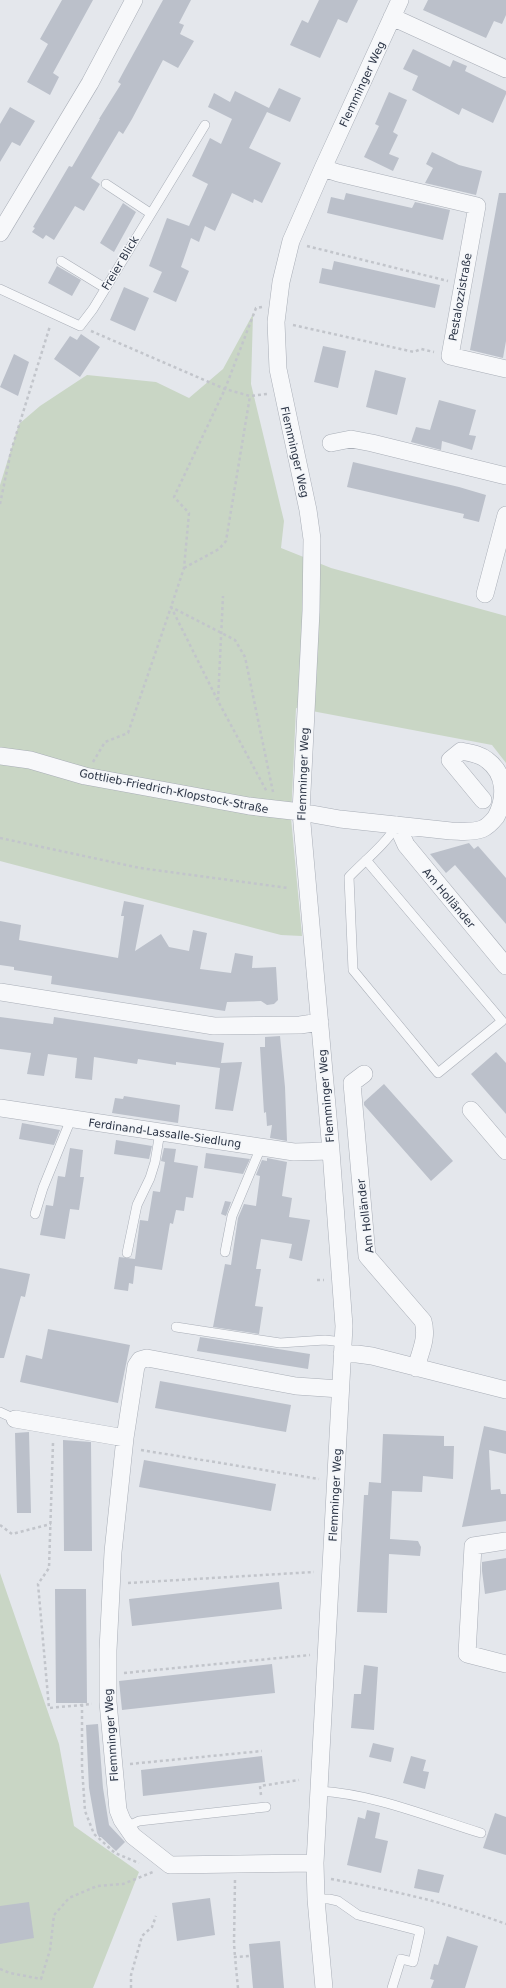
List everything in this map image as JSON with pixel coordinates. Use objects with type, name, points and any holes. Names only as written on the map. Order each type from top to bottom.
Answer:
[{"type":"street","points":[[0,233],[90,83],[134,0]]},
{"type":"street","name":"Flemminger Weg","points":[[324,1988],[316,1899],[315,1870],[343,1348],[343,1314],[331,1151],[301,812],[311,611],[312,539],[308,510],[278,369],[276,322],[284,267],[292,241],[323,168],[400,0]]},
{"type":"street","points":[[392,17],[506,69]]},
{"type":"street","name":"Pestalozzistraße","points":[[323,168],[338,173],[477,206],[450,356],[506,369]]},
{"type":"street","points":[[331,443],[351,439],[506,476]]},
{"type":"street","points":[[485,594],[503,535],[506,515]]},
{"type":"street","points":[[301,812],[340,819],[397,825],[467,831],[482,829],[491,822],[500,811],[504,800],[505,788],[503,777],[487,759],[477,754],[461,751],[450,760],[483,800]]},
{"type":"street","name":"Gottlieb-Friedrich-Klopstock-Straße","points":[[0,756],[30,760],[85,776],[277,810],[301,812]]},
{"type":"street","name":"Am Holländer","points":[[397,825],[406,845],[506,966]]},
{"type":"street","points":[[0,992],[214,1026],[300,1025],[320,1022]]},
{"type":"street","name":"Am Holländer","points":[[364,1074],[352,1083],[367,1256],[423,1321],[426,1330],[425,1339],[416,1368]]},
{"type":"street","name":"Ferdinand-Lassalle-Siedlung","points":[[0,1108],[71,1120],[298,1152],[331,1151]]},
{"type":"street","points":[[471,1110],[506,1151]]},
{"type":"street","points":[[343,1348],[357,1354],[372,1356],[506,1390]]},
{"type":"street","name":"Flemminger Weg","points":[[170,1865],[133,1836],[118,1810],[108,1702],[107,1674],[111,1584],[125,1443],[136,1366],[140,1360],[147,1358],[296,1386],[340,1389]]},
{"type":"street","points":[[8,1415],[125,1443]]},
{"type":"street","points":[[506,1540],[473,1546],[467,1654],[506,1664]]},
{"type":"street","points":[[170,1865],[235,1863],[315,1870]]},
{"type":"lane","name":"Freier Blick","points":[[80,326],[106,288],[205,124]]},
{"type":"lane","points":[[106,184],[150,213]]},
{"type":"lane","points":[[61,261],[106,288]]},
{"type":"lane","points":[[0,289],[80,326]]},
{"type":"lane","points":[[366,860],[502,1021],[438,1073],[353,970],[349,877],[366,860],[388,839],[397,825]]},
{"type":"lane","points":[[35,1214],[43,1188],[71,1120]]},
{"type":"lane","points":[[127,1253],[137,1205],[150,1178],[155,1162],[160,1132]]},
{"type":"lane","points":[[226,1252],[232,1216],[261,1147]]},
{"type":"lane","points":[[176,1327],[280,1343],[325,1340],[343,1348]]},
{"type":"lane","points":[[319,1791],[336,1792],[368,1799],[481,1833]]},
{"type":"lane","points":[[126,1826],[139,1821],[264,1807]]},
{"type":"lane","points":[[316,1899],[338,1901],[358,1915],[420,1931],[413,1962],[401,1959],[392,1988]]},
{"type":"path","points":[[292,241],[463,284]]},
{"type":"path","points":[[85,776],[105,742],[128,733],[184,568],[188,512],[174,497],[225,389],[256,308],[278,304]]},
{"type":"path","points":[[0,504],[12,451],[54,313]]},
{"type":"path","points":[[276,322],[414,352],[421,349],[450,356]]},
{"type":"path","points":[[80,326],[225,389],[250,396],[262,394],[283,396]]},
{"type":"path","points":[[184,568],[219,549],[226,540],[250,396]]},
{"type":"path","points":[[218,701],[223,596]]},
{"type":"path","points":[[171,607],[221,631],[235,640],[245,657],[277,810]]},
{"type":"path","points":[[171,607],[218,701],[277,810]]},
{"type":"path","points":[[0,838],[140,868],[288,888]]},
{"type":"path","points":[[54,1426],[49,1568],[38,1584],[49,1708],[108,1702]]},
{"type":"path","points":[[125,1443],[266,1472],[336,1480]]},
{"type":"path","points":[[0,1525],[12,1534],[51,1524]]},
{"type":"path","points":[[111,1584],[330,1572]]},
{"type":"path","points":[[107,1674],[290,1656],[326,1656]]},
{"type":"path","points":[[113,1766],[262,1751]]},
{"type":"path","points":[[264,1807],[260,1786],[299,1780]]},
{"type":"path","points":[[235,1863],[234,1943],[238,1988]]},
{"type":"path","points":[[0,1969],[10,1973],[41,1979],[50,1950],[54,1915],[69,1898],[97,1886],[123,1884],[170,1865]]},
{"type":"path","points":[[315,1870],[472,1912],[506,1924]]},
{"type":"path","points":[[131,1988],[132,1975],[142,1936],[152,1927],[156,1916]]},
{"type":"path","points":[[235,1957],[250,1956]]},
{"type":"green space","points":[[253,314],[251,384],[284,521],[281,548],[331,568],[506,616],[506,763],[492,745],[296,708],[291,818],[302,936],[281,935],[0,861],[0,485],[19,424],[40,406],[87,375],[156,382],[189,398],[223,369]]},
{"type":"green space","points":[[0,1573],[59,1744],[74,1826],[139,1872],[93,1988],[0,1988]]},
{"type":"building","points":[[62,0],[93,0],[53,73],[59,77],[50,95],[27,82],[48,44],[40,39]]},
{"type":"building","points":[[163,0],[191,0],[179,23],[184,25],[180,34],[194,41],[178,68],[163,60],[123,134],[119,131],[91,178],[100,184],[84,211],[75,206],[54,240],[46,235],[43,239],[32,232],[35,228],[33,227],[69,166],[72,167],[121,84],[118,82]]},
{"type":"building","points":[[319,0],[358,0],[347,23],[338,19],[320,58],[290,45],[302,20],[308,23]]},
{"type":"building","points":[[428,0],[506,0],[506,15],[502,24],[494,21],[486,38],[423,10]]},
{"type":"building","points":[[413,49],[450,67],[453,60],[467,66],[465,71],[506,91],[493,123],[462,108],[459,115],[412,90],[418,76],[403,69]]},
{"type":"building","points":[[279,88],[301,98],[290,122],[267,112]]},
{"type":"building","points":[[235,91],[269,108],[249,148],[281,163],[262,203],[254,199],[253,203],[232,193],[215,231],[205,226],[199,242],[191,238],[181,267],[189,271],[176,302],[153,292],[162,272],[149,266],[167,218],[189,226],[208,184],[192,176],[210,138],[221,144],[232,119],[208,107],[214,93],[230,102]]},
{"type":"building","points":[[389,92],[407,100],[393,132],[398,135],[389,154],[399,158],[393,171],[364,157],[379,126],[375,124]]},
{"type":"building","points":[[10,107],[35,121],[20,146],[12,142],[0,162],[0,124]]},
{"type":"building","points":[[432,152],[459,165],[482,171],[476,195],[425,183],[433,168],[426,164]]},
{"type":"building","points":[[346,193],[412,208],[415,202],[450,210],[443,240],[327,213],[331,197],[344,200]]},
{"type":"building","points":[[499,193],[506,193],[506,341],[503,358],[470,350]]},
{"type":"building","points":[[123,203],[136,212],[114,252],[100,243]]},
{"type":"building","points":[[334,261],[440,285],[435,308],[319,283],[322,268],[332,270]]},
{"type":"building","points":[[57,266],[81,280],[72,296],[48,283]]},
{"type":"building","points":[[124,287],[149,298],[135,331],[110,320]]},
{"type":"building","points":[[81,334],[100,347],[80,377],[54,359],[70,336],[77,340]]},
{"type":"building","points":[[323,346],[346,351],[338,388],[314,382]]},
{"type":"building","points":[[14,354],[29,362],[18,396],[0,387]]},
{"type":"building","points":[[375,370],[406,378],[397,415],[366,407]]},
{"type":"building","points":[[439,400],[476,410],[469,435],[476,436],[472,450],[442,441],[441,450],[411,442],[416,427],[430,430]]},
{"type":"building","points":[[353,462],[459,487],[486,495],[479,522],[463,518],[464,514],[347,487]]},
{"type":"building","points":[[469,843],[474,849],[478,846],[506,878],[506,924],[455,865],[446,873],[430,854]]},
{"type":"building","points":[[124,901],[144,905],[135,951],[161,934],[169,947],[189,951],[193,930],[207,933],[200,969],[231,973],[235,953],[253,956],[252,968],[276,967],[278,1000],[274,1004],[267,1005],[261,1001],[227,1002],[225,1011],[51,984],[52,976],[14,970],[14,967],[0,965],[0,921],[21,925],[19,940],[118,958],[124,916],[121,916]]},
{"type":"building","points":[[0,1017],[53,1024],[54,1017],[224,1043],[221,1063],[242,1062],[233,1111],[215,1109],[220,1068],[176,1062],[176,1065],[138,1059],[137,1064],[94,1057],[92,1080],[75,1078],[77,1058],[48,1054],[44,1076],[27,1074],[31,1053],[0,1049]]},
{"type":"building","points":[[280,1036],[285,1087],[287,1141],[270,1138],[272,1125],[267,1126],[266,1112],[264,1113],[260,1047],[265,1047],[265,1037]]},
{"type":"building","points":[[496,1052],[506,1063],[506,1114],[471,1074]]},
{"type":"building","points":[[384,1084],[453,1161],[431,1181],[364,1105],[364,1102]]},
{"type":"building","points":[[124,1096],[180,1105],[178,1123],[112,1113],[115,1098],[123,1099]]},
{"type":"building","points":[[22,1123],[60,1130],[54,1145],[19,1139]]},
{"type":"building","points":[[116,1140],[152,1146],[149,1159],[114,1154]]},
{"type":"building","points":[[70,1148],[83,1150],[80,1177],[84,1177],[79,1210],[70,1209],[65,1239],[40,1235],[46,1205],[53,1206],[58,1176],[65,1177]]},
{"type":"building","points":[[164,1148],[176,1149],[174,1162],[198,1166],[193,1198],[186,1197],[184,1211],[176,1210],[173,1224],[170,1223],[162,1270],[135,1266],[133,1284],[129,1283],[128,1291],[114,1289],[119,1257],[135,1259],[140,1220],[148,1221],[153,1191],[160,1192],[165,1162],[161,1161]]},
{"type":"building","points":[[206,1153],[250,1159],[243,1174],[204,1168]]},
{"type":"building","points":[[267,1158],[287,1162],[282,1196],[292,1198],[289,1217],[310,1220],[302,1261],[289,1258],[292,1244],[261,1239],[256,1269],[261,1269],[255,1306],[263,1307],[259,1334],[213,1327],[225,1264],[231,1265],[238,1218],[244,1204],[256,1206],[260,1176],[256,1175],[262,1160],[267,1161]]},
{"type":"building","points":[[225,1201],[231,1202],[226,1216],[221,1214]]},
{"type":"building","points":[[0,1268],[30,1274],[25,1297],[21,1296],[4,1358],[0,1358]]},
{"type":"building","points":[[48,1329],[130,1345],[118,1403],[20,1382],[26,1355],[42,1359]]},
{"type":"building","points":[[200,1337],[310,1354],[308,1369],[197,1351]]},
{"type":"building","points":[[160,1381],[291,1405],[286,1432],[155,1408]]},
{"type":"building","points":[[484,1426],[506,1431],[506,1454],[489,1450],[491,1490],[500,1489],[501,1494],[506,1494],[506,1521],[462,1527]]},
{"type":"building","points":[[29,1432],[31,1513],[17,1513],[15,1433]]},
{"type":"building","points":[[383,1434],[444,1436],[444,1446],[454,1446],[453,1479],[423,1476],[422,1492],[392,1491],[390,1539],[418,1541],[421,1547],[420,1556],[389,1554],[387,1613],[357,1612],[364,1495],[368,1495],[369,1482],[381,1483]]},
{"type":"building","points":[[63,1440],[91,1442],[92,1551],[64,1551]]},
{"type":"building","points":[[144,1460],[276,1484],[271,1511],[139,1487]]},
{"type":"building","points":[[506,1558],[506,1590],[485,1594],[482,1562]]},
{"type":"building","points":[[279,1582],[282,1609],[132,1626],[129,1599]]},
{"type":"building","points":[[55,1589],[86,1589],[87,1703],[56,1703]]},
{"type":"building","points":[[272,1664],[275,1693],[122,1710],[119,1681]]},
{"type":"building","points":[[364,1665],[378,1667],[374,1730],[351,1728],[354,1694],[361,1694]]},
{"type":"building","points":[[98,1724],[103,1788],[109,1825],[125,1842],[116,1851],[101,1837],[99,1837],[97,1833],[89,1788],[86,1725]]},
{"type":"building","points":[[373,1743],[394,1748],[391,1762],[369,1757]]},
{"type":"building","points":[[262,1756],[265,1782],[143,1796],[141,1770]]},
{"type":"building","points":[[411,1756],[426,1760],[423,1771],[429,1772],[425,1789],[403,1783]]},
{"type":"building","points":[[367,1810],[380,1813],[375,1838],[388,1841],[381,1873],[347,1865],[358,1817],[365,1819]]},
{"type":"building","points":[[495,1813],[506,1817],[506,1855],[483,1848]]},
{"type":"building","points":[[418,1869],[444,1875],[439,1893],[414,1888]]},
{"type":"building","points":[[210,1898],[215,1935],[177,1941],[172,1903]]},
{"type":"building","points":[[29,1902],[34,1938],[0,1944],[0,1906]]},
{"type":"building","points":[[447,1936],[478,1946],[465,1988],[431,1988],[434,1980],[430,1979],[434,1964],[438,1965]]},
{"type":"building","points":[[280,1941],[284,1988],[253,1988],[249,1944]]}]
